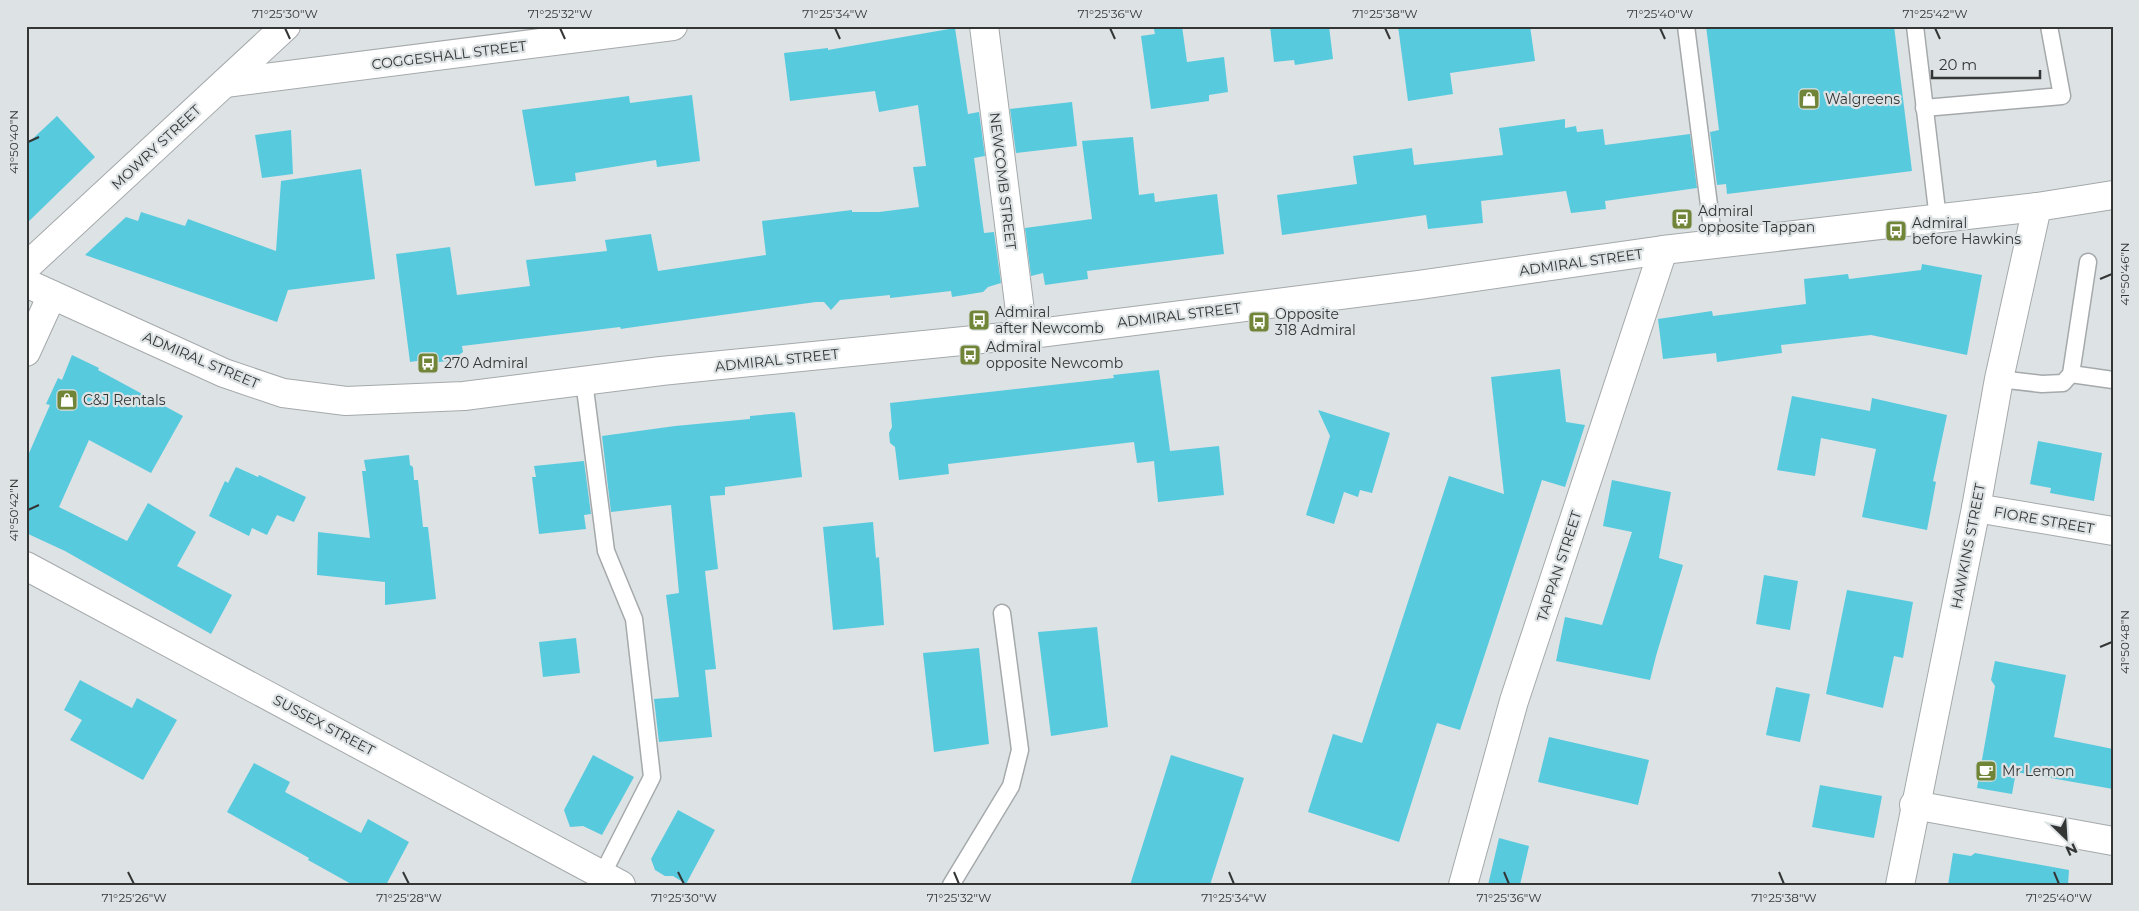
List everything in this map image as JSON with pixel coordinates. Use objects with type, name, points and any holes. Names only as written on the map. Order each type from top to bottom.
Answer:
[{"type":"street","name":"MOWRY STREET","points":[[26,267],[286,26]]},
{"type":"street","name":"COGGESHALL STREET","points":[[225,83],[673,26]]},
{"type":"street","name":"NEWCOMB STREET","points":[[984,26],[1023,335]]},
{"type":"street","name":"ADMIRAL STREET","points":[[26,283],[224,373],[283,393],[356,401],[464,396],[584,381],[1023,335],[1420,285],[1663,250],[2037,207],[2113,195]]},
{"type":"street","name":"HAWKINS STREET","points":[[1900,885],[1914,806],[1976,508],[1998,379],[2037,207]]},
{"type":"street","name":"TAPPAN STREET","points":[[1463,885],[1514,701],[1663,250]]},
{"type":"street","points":[[26,352],[52,295]]},
{"type":"street","name":"FIORE STREET","points":[[1976,508],[2113,531]]},
{"type":"street","name":"SUSSEX STREET","points":[[26,566],[611,880]]},
{"type":"street","points":[[1914,806],[2113,841]]},
{"type":"lane","points":[[1686,26],[1714,244]]},
{"type":"lane","points":[[1915,26],[1938,218]]},
{"type":"lane","points":[[1924,108],[2062,96],[2049,26]]},
{"type":"lane","points":[[1998,379],[2042,384],[2063,383],[2071,374],[2088,262]]},
{"type":"lane","points":[[2071,374],[2113,380]]},
{"type":"lane","points":[[584,381],[606,551],[634,619],[652,777],[611,880]]},
{"type":"lane","points":[[951,885],[1011,786],[1020,750],[1002,613]]},
{"type":"building","points":[[1182,26],[1187,62],[1224,57],[1228,92],[1209,95],[1209,101],[1151,109],[1141,36],[1155,34],[1154,29]]},
{"type":"building","points":[[1270,26],[1329,26],[1333,59],[1295,65],[1294,60],[1274,62]]},
{"type":"building","points":[[1398,26],[1530,26],[1535,61],[1450,73],[1453,94],[1408,101]]},
{"type":"building","name":"Walgreens","points":[[1706,26],[1894,26],[1912,171],[1727,194],[1726,184],[1717,185],[1710,132],[1719,130]]},
{"type":"building","points":[[955,28],[968,114],[979,112],[985,156],[974,158],[984,233],[994,232],[1001,283],[988,287],[983,292],[952,297],[951,291],[890,298],[890,295],[840,300],[831,310],[824,302],[816,302],[621,329],[620,327],[462,346],[463,352],[451,361],[438,362],[430,359],[410,362],[396,254],[450,247],[457,295],[530,286],[526,260],[607,251],[605,240],[651,234],[658,271],[766,255],[762,221],[852,210],[852,212],[879,212],[919,207],[913,167],[926,166],[918,105],[879,112],[875,91],[790,101],[784,53],[828,48],[828,50]]},
{"type":"building","points":[[692,95],[700,161],[657,167],[656,160],[575,173],[576,181],[535,186],[522,110],[629,96],[630,103]]},
{"type":"building","points":[[1072,102],[1077,146],[1016,153],[1010,109]]},
{"type":"building","points":[[57,116],[95,157],[26,224],[26,145]]},
{"type":"building","points":[[1565,119],[1565,128],[1576,126],[1577,132],[1603,129],[1605,145],[1690,134],[1697,188],[1605,201],[1606,209],[1571,213],[1566,191],[1481,201],[1483,223],[1428,229],[1426,215],[1282,235],[1277,195],[1357,184],[1353,156],[1412,148],[1414,165],[1503,155],[1499,128]]},
{"type":"building","points":[[291,130],[293,174],[262,178],[255,135]]},
{"type":"building","points":[[1133,137],[1139,195],[1154,193],[1155,202],[1217,194],[1224,254],[1087,271],[1088,279],[1045,285],[1043,273],[1031,276],[1025,228],[1092,219],[1082,141]]},
{"type":"building","points":[[361,169],[375,279],[288,290],[277,322],[85,255],[126,217],[138,221],[141,212],[185,226],[188,219],[276,251],[281,181]]},
{"type":"building","points":[[1922,264],[1982,275],[1967,355],[1871,335],[1781,345],[1782,353],[1717,362],[1716,353],[1663,359],[1658,319],[1712,311],[1713,316],[1806,304],[1804,279],[1848,274],[1849,279],[1921,270]]},
{"type":"building","points":[[72,355],[99,368],[98,370],[183,416],[151,473],[89,440],[59,507],[127,541],[148,503],[196,532],[177,566],[232,595],[211,634],[65,551],[26,533],[26,460],[50,405],[46,404],[58,378],[62,380]]},
{"type":"building","points":[[1560,369],[1566,422],[1585,425],[1565,487],[1542,480],[1460,730],[1437,723],[1399,842],[1308,812],[1333,734],[1362,743],[1449,476],[1504,494],[1491,377]]},
{"type":"building","points":[[1159,370],[1170,451],[1219,446],[1224,495],[1158,502],[1154,461],[1137,463],[1134,442],[948,464],[949,474],[899,480],[895,447],[890,443],[889,433],[892,427],[890,403],[1114,378],[1113,375]]},
{"type":"building","points":[[1792,396],[1870,411],[1872,398],[1947,415],[1933,481],[1936,482],[1927,530],[1862,517],[1876,449],[1821,438],[1815,476],[1777,470]]},
{"type":"building","points":[[1318,410],[1390,433],[1372,493],[1360,490],[1358,497],[1344,492],[1334,524],[1306,515],[1330,436]]},
{"type":"building","points":[[795,413],[802,477],[725,487],[725,495],[710,496],[718,569],[705,571],[716,669],[705,670],[712,737],[659,742],[654,699],[679,697],[666,595],[679,593],[671,505],[611,512],[602,436],[675,426],[750,419],[750,416]]},
{"type":"building","points":[[2038,441],[2102,453],[2094,501],[2050,493],[2051,488],[2030,484]]},
{"type":"building","points":[[409,455],[410,465],[413,467],[414,480],[418,480],[423,527],[428,527],[436,599],[385,605],[385,582],[317,575],[318,532],[370,538],[362,471],[366,471],[364,460]]},
{"type":"building","points":[[584,461],[591,514],[584,515],[586,529],[539,534],[532,477],[536,477],[534,466]]},
{"type":"building","points":[[236,467],[258,477],[259,475],[306,497],[294,522],[277,515],[267,535],[252,528],[249,536],[209,516],[225,481],[228,483]]},
{"type":"building","points":[[1612,480],[1671,492],[1659,558],[1683,565],[1650,680],[1556,661],[1565,617],[1602,625],[1632,532],[1603,526]]},
{"type":"building","points":[[873,522],[876,558],[879,557],[884,625],[833,630],[823,527]]},
{"type":"building","points":[[1764,575],[1798,581],[1790,630],[1756,624]]},
{"type":"building","points":[[1847,590],[1913,602],[1903,658],[1894,656],[1883,708],[1826,694]]},
{"type":"building","points":[[1097,627],[1108,727],[1051,736],[1038,632]]},
{"type":"building","points":[[576,638],[580,673],[543,677],[539,642]]},
{"type":"building","points":[[979,648],[989,744],[934,752],[923,653]]},
{"type":"building","points":[[1995,661],[2066,675],[2054,737],[2113,749],[2113,789],[2016,772],[2012,794],[1977,788],[1995,686],[1991,680]]},
{"type":"building","points":[[80,680],[132,708],[137,698],[177,720],[143,780],[70,740],[82,720],[64,710]]},
{"type":"building","points":[[1776,687],[1810,694],[1800,742],[1766,735]]},
{"type":"building","points":[[1549,737],[1649,760],[1638,805],[1538,782]]},
{"type":"building","points":[[593,755],[634,777],[602,835],[583,826],[570,827],[564,810]]},
{"type":"building","points":[[1171,755],[1244,778],[1210,885],[1130,885]]},
{"type":"building","points":[[254,763],[290,782],[285,792],[361,833],[368,819],[409,842],[386,885],[353,885],[227,812]]},
{"type":"building","points":[[1820,785],[1882,796],[1874,838],[1812,827]]},
{"type":"building","points":[[678,810],[715,830],[686,884],[673,876],[665,876],[655,870],[651,859]]},
{"type":"building","points":[[1499,838],[1529,846],[1520,885],[1488,885]]},
{"type":"building","points":[[1953,853],[1971,856],[1975,853],[2069,870],[2068,885],[1948,885]]},
{"type":"place","name":"Walgreens","points":[[1809,99]]},
{"type":"place","name":"Admiral opposite Tappan","points":[[1682,219]]},
{"type":"place","name":"Admiral before Hawkins","points":[[1896,231]]},
{"type":"place","name":"Admiral after Newcomb","points":[[979,320]]},
{"type":"place","name":"Opposite 318 Admiral","points":[[1259,322]]},
{"type":"place","name":"Admiral opposite Newcomb","points":[[970,355]]},
{"type":"place","name":"270 Admiral","points":[[428,363]]},
{"type":"place","name":"C&J Rentals","points":[[67,400]]},
{"type":"place","name":"Mr Lemon","points":[[1986,771]]}]
